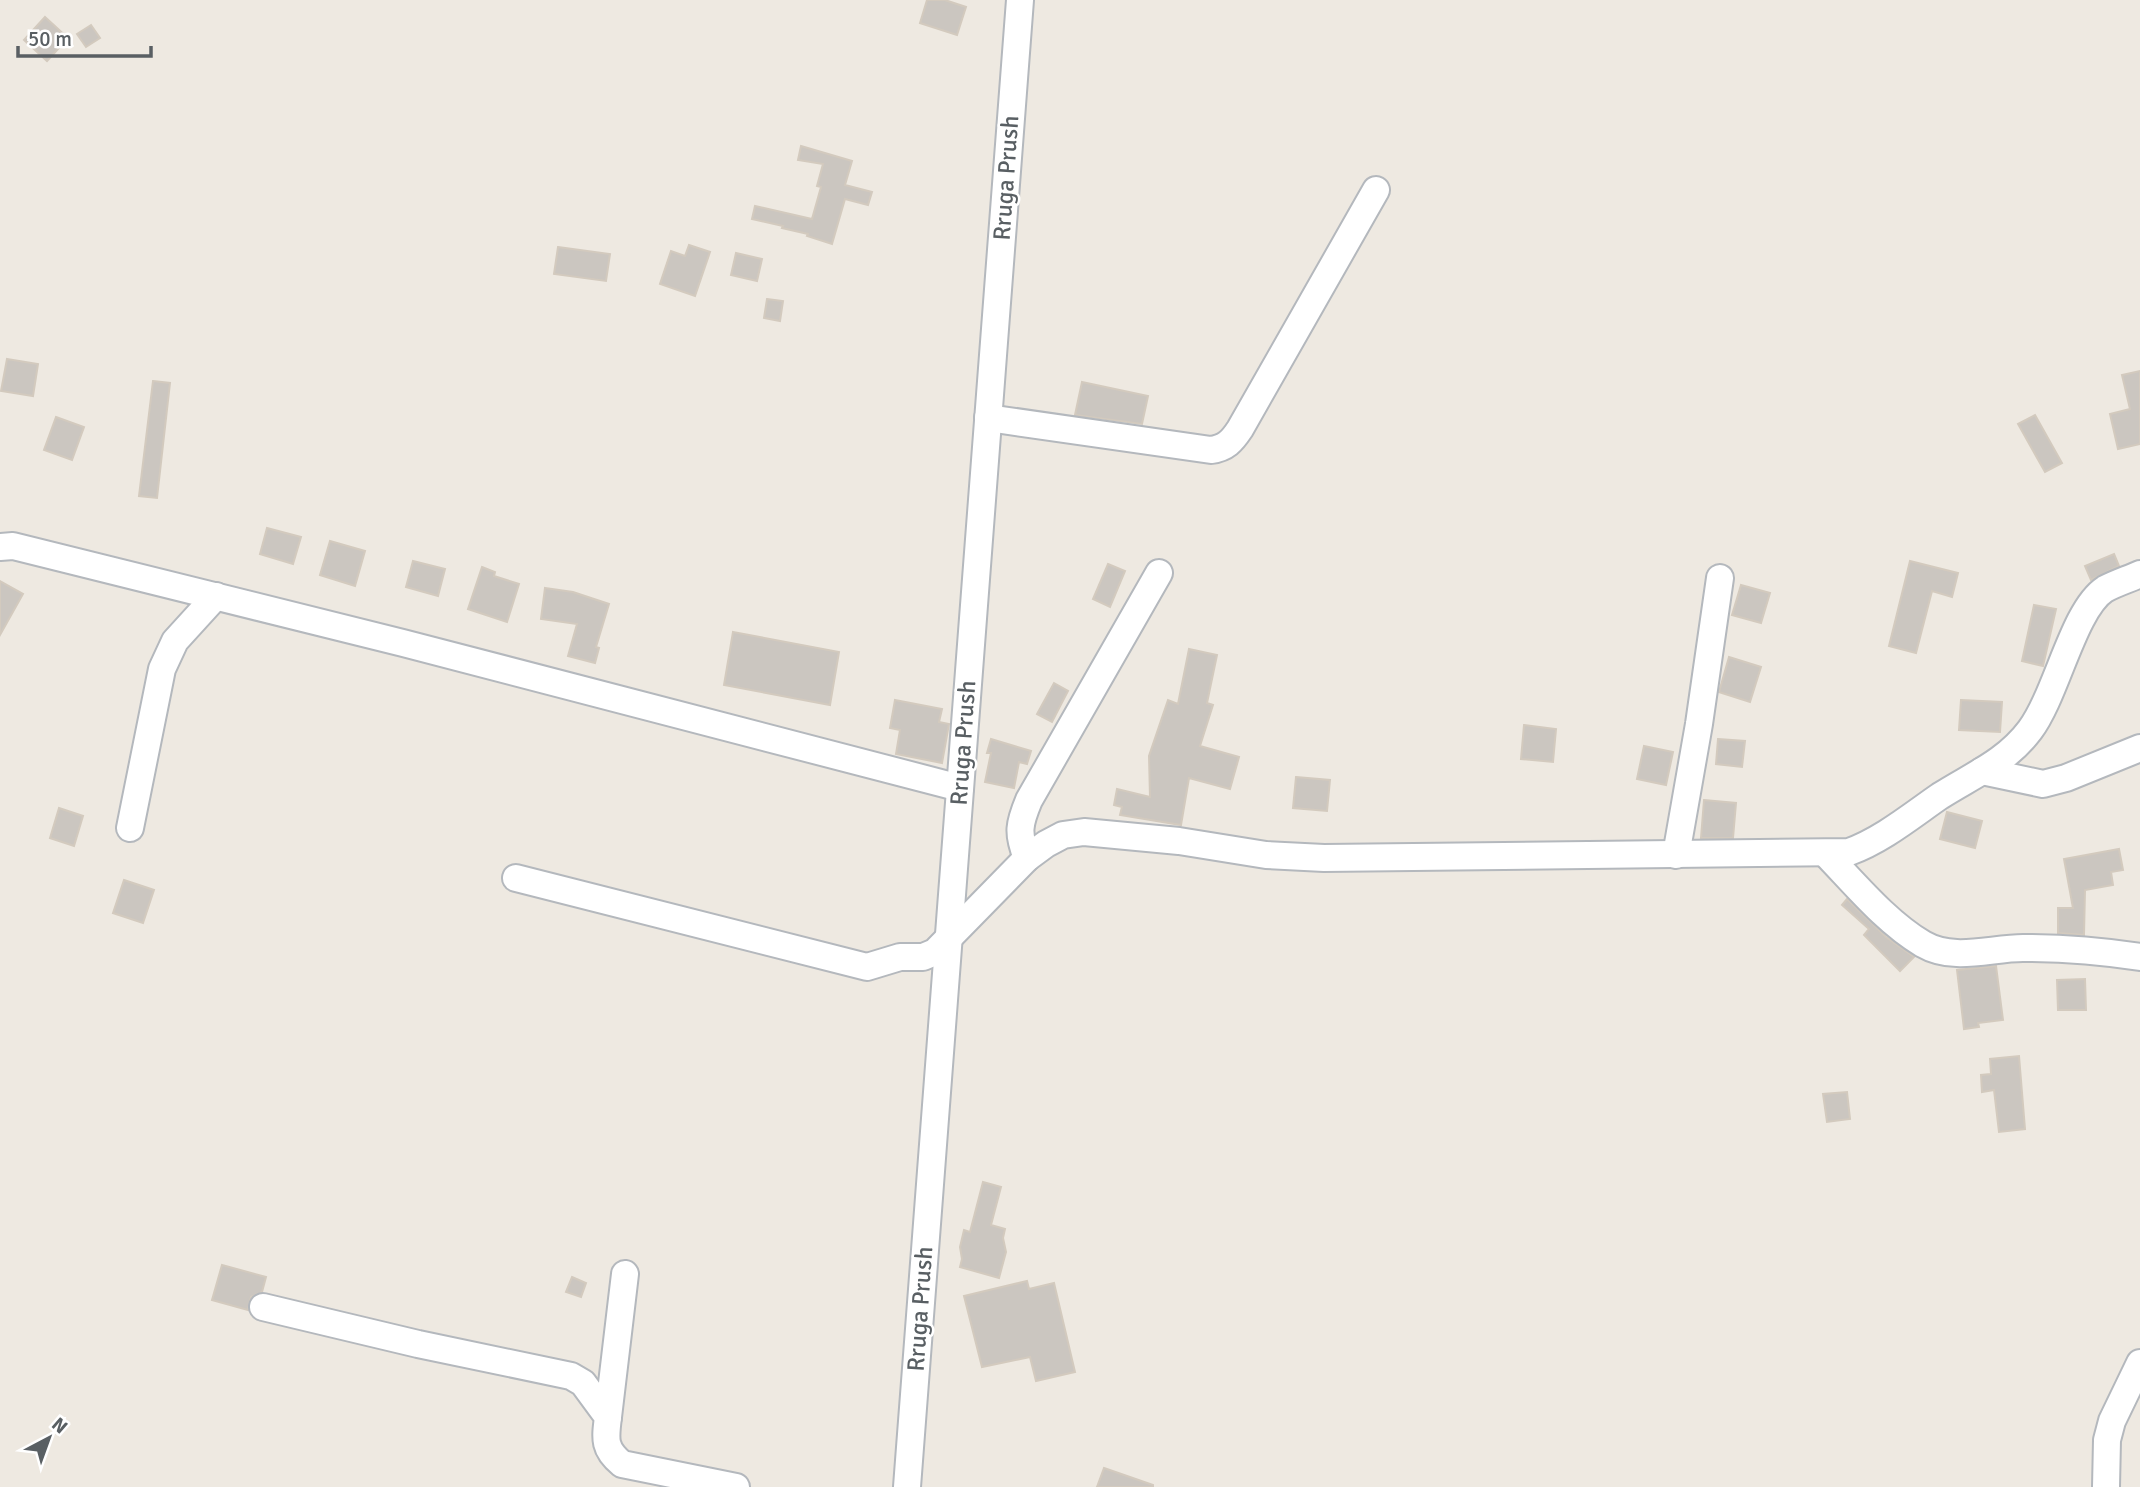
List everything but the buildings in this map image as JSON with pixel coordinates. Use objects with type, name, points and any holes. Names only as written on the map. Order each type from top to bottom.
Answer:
[{"type":"street","name":"Rruga Prush","points":[[907,1487],[1020,0]]},
{"type":"street","points":[[988,418],[1211,450],[1221,448],[1232,441],[1240,429],[1376,190]]},
{"type":"street","points":[[0,547],[13,546],[216,596],[960,788]]},
{"type":"street","points":[[1027,858],[1020,839],[1020,822],[1029,800],[1159,573]]},
{"type":"street","points":[[516,878],[867,967],[900,957],[923,957],[935,952],[1027,858],[1063,835],[1084,832],[1179,841],[1266,855],[1324,858],[1849,852],[1867,846],[1956,786],[2000,761],[2030,730],[2049,699],[2081,618],[2091,602],[2105,589],[2140,574]]},
{"type":"street","points":[[1676,855],[1699,724],[1720,578]]},
{"type":"street","points":[[131,828],[162,669],[175,641],[216,596]]},
{"type":"street","points":[[1982,771],[2043,784],[2066,778],[2140,748]]},
{"type":"street","points":[[1825,853],[1898,925],[1924,945],[1943,952],[1967,954],[2017,948],[2064,948],[2140,957]]},
{"type":"street","points":[[625,1274],[605,1437],[610,1454],[622,1464],[736,1487]]},
{"type":"street","points":[[263,1307],[418,1344],[571,1376],[583,1383],[608,1417]]},
{"type":"street","points":[[2106,1487],[2107,1440],[2112,1421],[2140,1363]]}]
